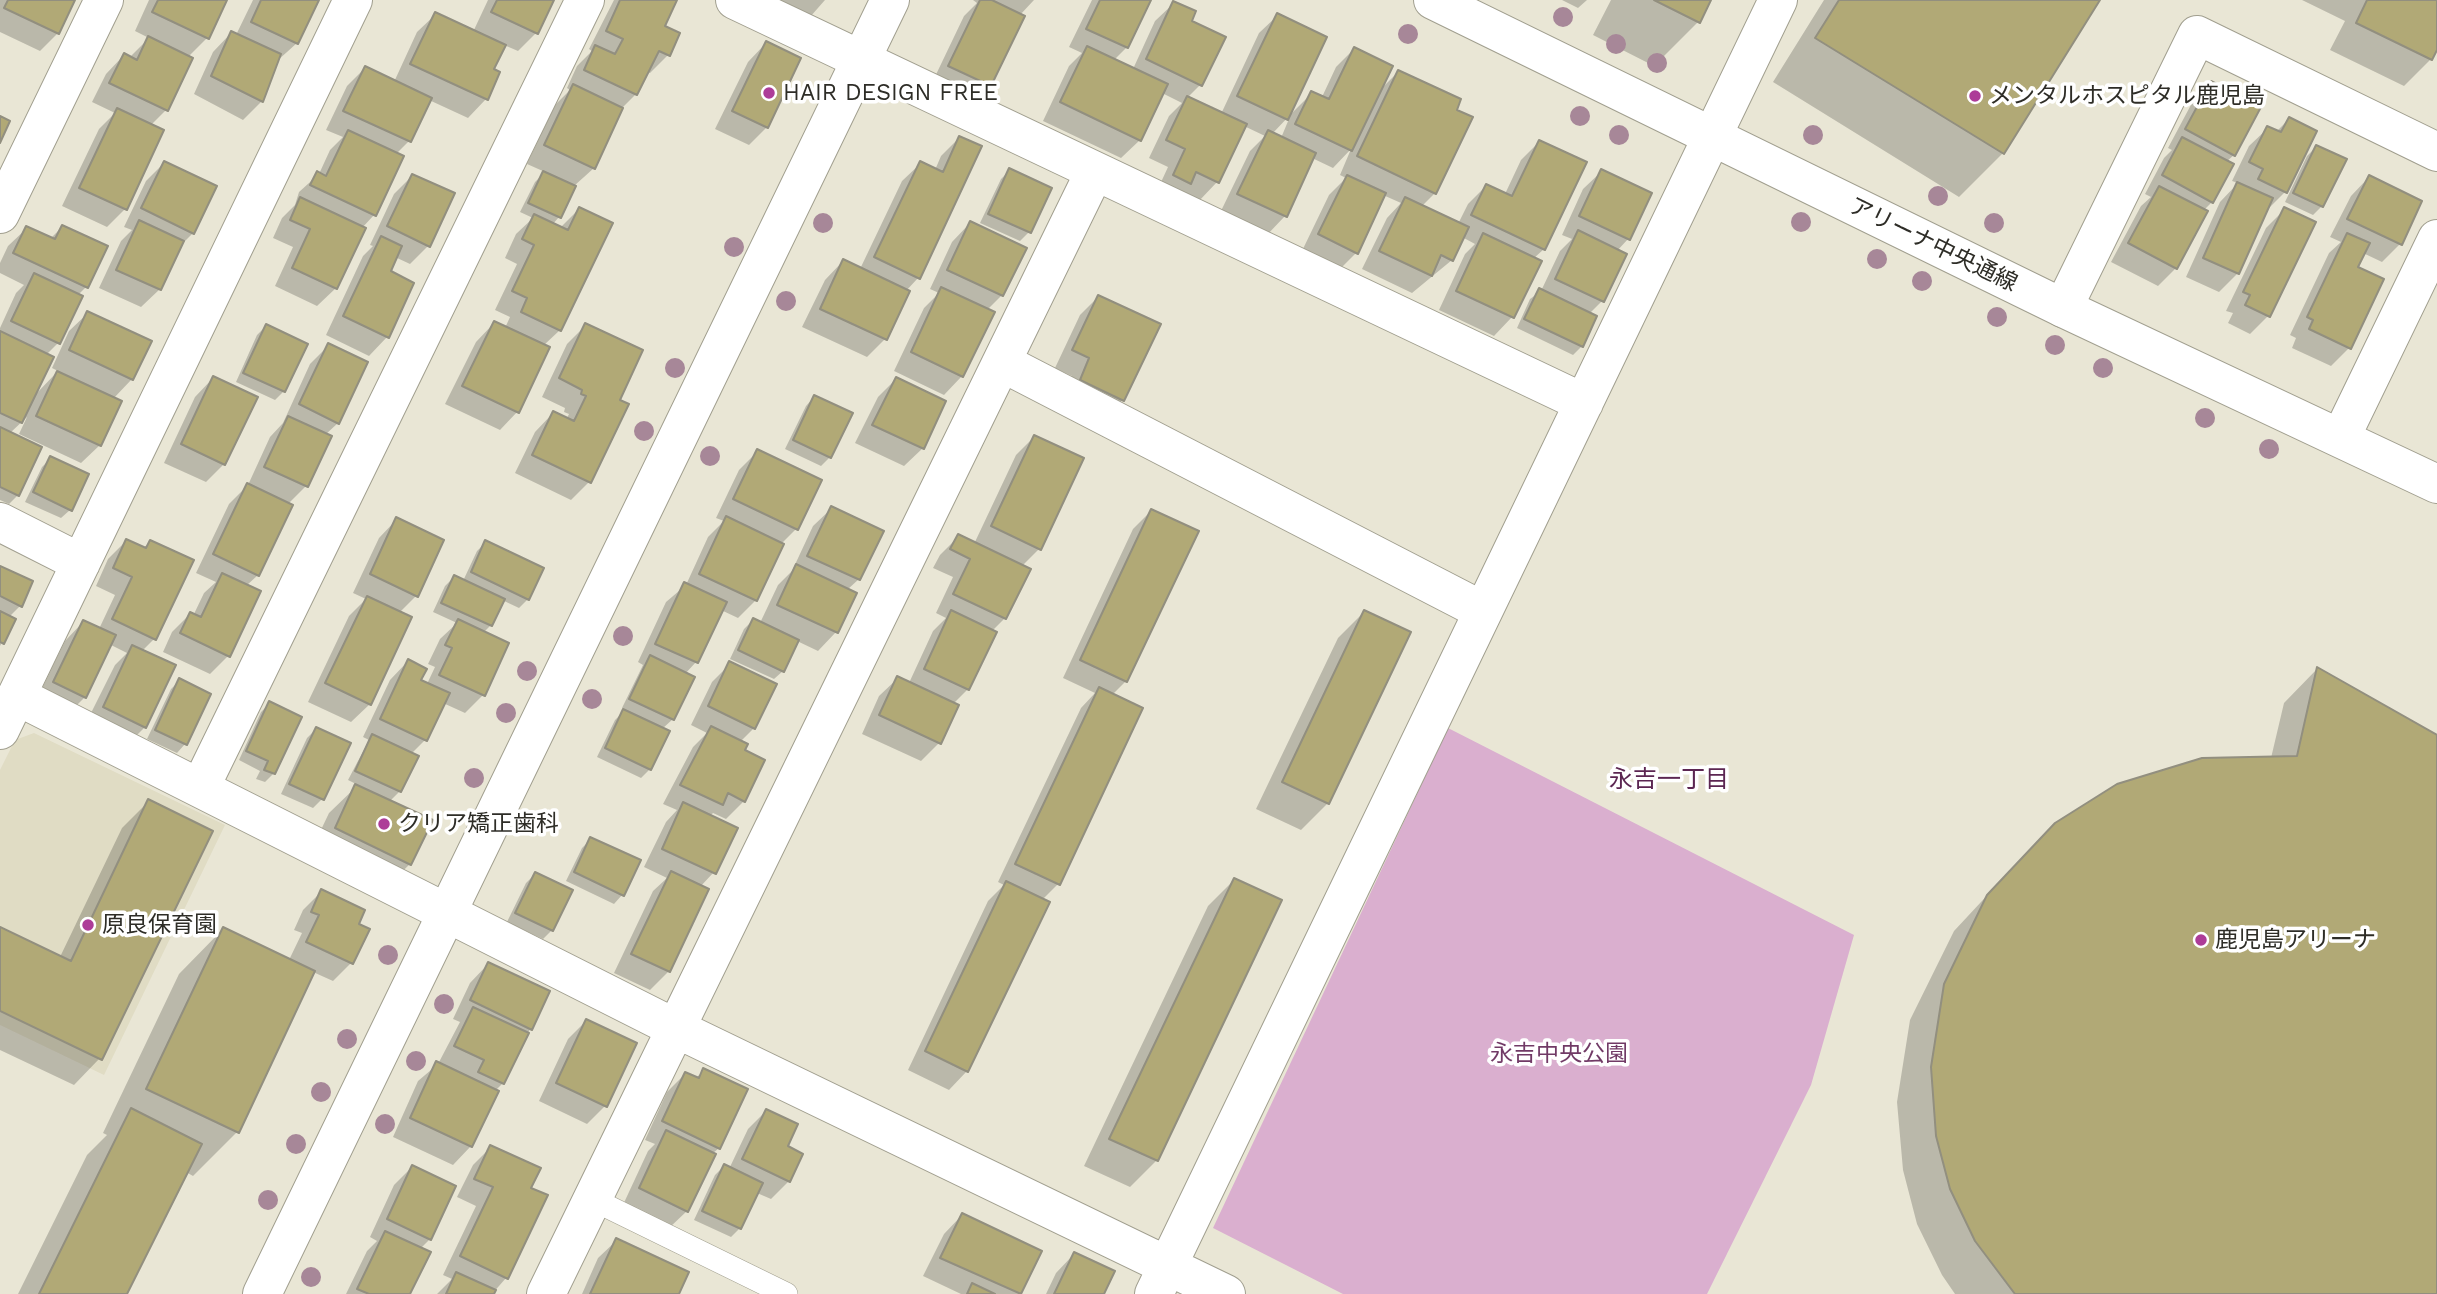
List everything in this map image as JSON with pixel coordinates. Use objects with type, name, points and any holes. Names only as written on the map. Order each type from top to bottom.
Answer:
[{"type":"street","points":[[0,215],[104,0]]},
{"type":"street","points":[[0,730],[353,0]]},
{"type":"street","points":[[200,788],[585,0]]},
{"type":"street","points":[[735,0],[1584,403]]},
{"type":"street","points":[[262,1294],[890,0]]},
{"type":"street","name":"アリーナ中央通線","points":[[1433,0],[2063,308],[2437,484]]},
{"type":"street","points":[[1161,1280],[1778,0]]},
{"type":"street","points":[[2063,308],[2197,35],[2437,152]]},
{"type":"street","points":[[546,1294],[1095,171]]},
{"type":"street","points":[[2341,437],[2437,239]]},
{"type":"street","points":[[1003,363],[1483,611]]},
{"type":"street","points":[[0,522],[81,563]]},
{"type":"street","points":[[17,695],[675,1028],[1161,1280],[1226,1294]]},
{"type":"lane","points":[[592,1199],[786,1294]]},
{"type":"shaded area","name":"原良保育園","points":[[34,733],[225,825],[104,1075],[0,1025],[0,770],[15,740]]},
{"type":"green space","name":"永吉中央公園","points":[[1448,728],[1854,935],[1811,1085],[1707,1294],[1343,1294],[1213,1228]]},
{"type":"building","points":[[8,0],[75,0],[59,34],[4,8]]},
{"type":"building","points":[[158,0],[227,0],[209,39],[152,12]]},
{"type":"building","points":[[261,0],[319,0],[298,44],[251,22]]},
{"type":"building","points":[[497,0],[554,0],[538,34],[491,12]]},
{"type":"building","points":[[620,0],[677,0],[665,26],[680,33],[670,56],[659,51],[637,95],[584,70],[595,45],[615,54],[623,39],[606,31]]},
{"type":"building","points":[[980,0],[992,0],[1025,16],[991,86],[948,66]]},
{"type":"building","points":[[1100,0],[1151,0],[1128,48],[1086,29]]},
{"type":"building","points":[[1654,0],[1711,0],[1700,23]]},
{"type":"building","name":"メンタルホスピタル鹿児島","points":[[1839,0],[2100,0],[2004,154],[1815,38]]},
{"type":"building","points":[[2367,0],[2437,0],[2437,50],[2432,60],[2356,23]]},
{"type":"building","points":[[1173,1],[1196,11],[1192,21],[1226,37],[1202,86],[1146,59]]},
{"type":"building","points":[[435,12],[506,45],[494,69],[500,72],[488,100],[410,64]]},
{"type":"building","points":[[1277,13],[1327,37],[1288,120],[1237,96]]},
{"type":"building","points":[[231,31],[281,54],[263,102],[211,76]]},
{"type":"building","points":[[148,36],[193,58],[168,111],[109,83],[124,53],[137,60]]},
{"type":"building","points":[[766,41],[801,58],[768,128],[732,111]]},
{"type":"building","points":[[1087,46],[1168,84],[1141,141],[1060,102]]},
{"type":"building","points":[[1354,47],[1393,66],[1352,151],[1295,124],[1311,91],[1329,99]]},
{"type":"building","points":[[365,66],[432,98],[411,142],[343,111]]},
{"type":"building","points":[[1398,70],[1461,99],[1457,110],[1473,117],[1436,194],[1357,156]]},
{"type":"building","points":[[2211,81],[2261,107],[2235,156],[2185,129]]},
{"type":"building","points":[[573,84],[623,108],[595,169],[544,145]]},
{"type":"building","points":[[1187,96],[1247,124],[1219,183],[1196,172],[1191,184],[1173,175],[1185,149],[1166,140]]},
{"type":"building","points":[[117,108],[164,130],[127,210],[79,188]]},
{"type":"building","points":[[0,116],[10,121],[0,143]]},
{"type":"building","points":[[2289,117],[2317,131],[2287,193],[2258,179],[2263,169],[2249,162],[2267,126],[2281,132]]},
{"type":"building","points":[[348,130],[404,156],[376,216],[310,185],[317,171],[326,176]]},
{"type":"building","points":[[1268,130],[1316,153],[1287,217],[1237,194]]},
{"type":"building","points":[[959,136],[982,146],[920,279],[874,257],[920,161],[943,172]]},
{"type":"building","points":[[2182,137],[2234,164],[2213,203],[2162,175]]},
{"type":"building","points":[[1539,140],[1587,162],[1545,250],[1471,215],[1486,184],[1512,196]]},
{"type":"building","points":[[2316,145],[2347,159],[2323,207],[2293,193]]},
{"type":"building","points":[[164,161],[217,186],[194,234],[141,208]]},
{"type":"building","points":[[1009,168],[1052,188],[1031,233],[988,214]]},
{"type":"building","points":[[1601,169],[1652,193],[1630,240],[1579,216]]},
{"type":"building","points":[[543,171],[576,186],[561,218],[528,203]]},
{"type":"building","points":[[412,174],[455,193],[430,247],[387,226]]},
{"type":"building","points":[[1347,175],[1386,193],[1358,254],[1318,234]]},
{"type":"building","points":[[2369,175],[2422,201],[2402,245],[2347,219]]},
{"type":"building","points":[[2237,182],[2273,198],[2239,274],[2203,258]]},
{"type":"building","points":[[2159,186],[2208,211],[2177,269],[2128,243]]},
{"type":"building","points":[[300,197],[366,228],[337,289],[292,268],[310,229],[290,220]]},
{"type":"building","points":[[1405,197],[1469,227],[1453,261],[1441,255],[1432,276],[1379,251]]},
{"type":"building","points":[[579,207],[613,223],[561,331],[521,312],[527,298],[512,291],[534,245],[522,239],[534,214],[568,230]]},
{"type":"building","points":[[2284,207],[2316,222],[2270,317],[2245,305],[2250,295],[2243,292]]},
{"type":"building","points":[[139,220],[184,241],[161,290],[116,270]]},
{"type":"building","points":[[970,221],[1027,248],[1003,296],[947,270]]},
{"type":"building","points":[[62,225],[108,246],[88,288],[13,253],[26,226],[55,239]]},
{"type":"building","points":[[1578,230],[1627,254],[1604,302],[1555,279]]},
{"type":"building","points":[[1483,233],[1542,261],[1514,318],[1456,291]]},
{"type":"building","points":[[2347,233],[2370,243],[2358,267],[2384,279],[2351,349],[2309,329],[2313,320],[2307,317]]},
{"type":"building","points":[[381,236],[402,246],[391,271],[414,283],[389,338],[343,316]]},
{"type":"building","points":[[843,259],[910,291],[887,340],[820,309]]},
{"type":"building","points":[[34,273],[83,296],[60,344],[11,321]]},
{"type":"building","points":[[941,287],[995,312],[963,377],[911,352]]},
{"type":"building","points":[[1539,288],[1597,316],[1583,347],[1524,319]]},
{"type":"building","points":[[1098,295],[1161,324],[1124,401],[1080,380],[1089,358],[1072,350]]},
{"type":"building","points":[[87,311],[152,341],[133,380],[69,350]]},
{"type":"building","points":[[494,321],[550,347],[519,413],[462,386]]},
{"type":"building","points":[[585,323],[643,350],[620,400],[629,404],[591,483],[532,455],[553,411],[574,421],[586,396],[581,394],[582,390],[559,378]]},
{"type":"building","points":[[266,324],[308,344],[285,392],[243,373]]},
{"type":"building","points":[[0,331],[54,357],[22,423],[0,413]]},
{"type":"building","points":[[328,343],[368,362],[339,424],[299,404]]},
{"type":"building","points":[[57,371],[122,401],[101,446],[36,416]]},
{"type":"building","points":[[213,376],[258,397],[225,465],[181,444]]},
{"type":"building","points":[[896,377],[946,401],[924,449],[872,425]]},
{"type":"building","points":[[814,395],[853,413],[831,458],[793,440]]},
{"type":"building","points":[[288,416],[332,436],[308,487],[264,467]]},
{"type":"building","points":[[0,427],[42,447],[19,496],[0,487]]},
{"type":"building","points":[[1034,435],[1084,458],[1041,550],[991,526]]},
{"type":"building","points":[[757,449],[822,480],[798,530],[733,499]]},
{"type":"building","points":[[50,456],[89,474],[72,511],[33,492]]},
{"type":"building","points":[[247,483],[293,505],[259,576],[213,554]]},
{"type":"building","points":[[831,506],[884,531],[860,580],[807,556]]},
{"type":"building","points":[[1151,509],[1199,531],[1127,682],[1080,660]]},
{"type":"building","points":[[726,516],[784,544],[757,601],[699,574]]},
{"type":"building","points":[[396,517],[444,540],[418,597],[370,574]]},
{"type":"building","points":[[958,534],[1031,569],[1006,619],[953,594],[970,559],[950,549]]},
{"type":"building","points":[[126,539],[146,548],[150,540],[194,560],[156,640],[112,619],[132,577],[113,568]]},
{"type":"building","points":[[485,540],[544,568],[529,600],[471,572]]},
{"type":"building","points":[[796,564],[857,593],[838,633],[777,605]]},
{"type":"building","points":[[0,566],[33,581],[22,607],[0,596]]},
{"type":"building","points":[[222,573],[261,591],[230,657],[180,633],[190,612],[201,617]]},
{"type":"building","points":[[454,575],[505,599],[492,626],[441,603]]},
{"type":"building","points":[[684,582],[727,602],[698,663],[655,644]]},
{"type":"building","points":[[367,596],[412,617],[371,705],[325,683]]},
{"type":"building","points":[[951,610],[997,632],[969,690],[924,669]]},
{"type":"building","points":[[1364,610],[1411,632],[1329,804],[1282,782]]},
{"type":"building","points":[[0,611],[16,619],[4,644],[0,642]]},
{"type":"building","points":[[753,618],[799,640],[784,672],[738,650]]},
{"type":"building","points":[[458,619],[509,643],[485,696],[439,675],[452,648],[445,645]]},
{"type":"building","points":[[83,620],[116,635],[86,698],[53,682]]},
{"type":"building","points":[[132,645],[176,665],[146,728],[103,707]]},
{"type":"building","points":[[650,655],[695,677],[674,720],[629,699]]},
{"type":"building","points":[[408,659],[427,669],[421,680],[450,693],[427,741],[380,719]]},
{"type":"building","points":[[729,661],[777,684],[755,729],[708,706]]},
{"type":"building","name":"鹿児島アリーナ","points":[[2317,667],[2437,735],[2437,1294],[2015,1294],[1975,1241],[1950,1189],[1936,1136],[1931,1067],[1944,984],[1987,895],[2055,823],[2117,784],[2202,758],[2297,756]]},
{"type":"building","points":[[897,676],[959,705],[941,744],[879,715]]},
{"type":"building","points":[[179,678],[211,694],[187,745],[155,730]]},
{"type":"building","points":[[1099,687],[1143,708],[1060,885],[1015,864]]},
{"type":"building","points":[[269,701],[302,717],[275,774],[264,770],[268,761],[246,751]]},
{"type":"building","points":[[623,709],[670,731],[651,770],[605,748]]},
{"type":"building","points":[[711,726],[748,744],[745,750],[765,760],[745,802],[728,793],[723,805],[680,785]]},
{"type":"building","points":[[316,727],[351,743],[324,800],[289,784]]},
{"type":"building","points":[[372,734],[419,756],[401,792],[355,771]]},
{"type":"building","name":"クリア矯正歯科","points":[[355,784],[433,820],[411,865],[335,828]]},
{"type":"building","points":[[148,799],[213,831],[102,1060],[0,1011],[0,927],[71,961]]},
{"type":"building","points":[[683,802],[738,828],[716,874],[662,849]]},
{"type":"building","points":[[590,837],[641,860],[624,896],[574,872]]},
{"type":"building","points":[[671,871],[709,889],[670,972],[631,954]]},
{"type":"building","points":[[535,872],[573,890],[553,931],[515,913]]},
{"type":"building","points":[[1234,878],[1282,900],[1158,1161],[1109,1139]]},
{"type":"building","points":[[1006,881],[1050,902],[968,1072],[925,1051]]},
{"type":"building","points":[[321,889],[365,910],[359,924],[370,929],[353,964],[306,942],[319,915],[311,912]]},
{"type":"building","points":[[223,927],[315,971],[239,1133],[146,1089]]},
{"type":"building","points":[[488,962],[550,991],[532,1030],[470,1000]]},
{"type":"building","points":[[473,1007],[529,1033],[504,1084],[478,1072],[484,1060],[454,1046]]},
{"type":"building","points":[[586,1019],[637,1043],[607,1107],[556,1083]]},
{"type":"building","points":[[436,1061],[499,1091],[472,1147],[410,1118]]},
{"type":"building","points":[[703,1068],[748,1089],[720,1149],[662,1121],[685,1072],[699,1078]]},
{"type":"building","points":[[131,1108],[202,1144],[127,1294],[39,1294]]},
{"type":"building","points":[[766,1109],[798,1124],[788,1146],[803,1154],[790,1182],[742,1159]]},
{"type":"building","points":[[666,1130],[716,1154],[688,1212],[639,1188]]},
{"type":"building","points":[[490,1145],[541,1168],[531,1188],[548,1195],[508,1279],[460,1256],[493,1187],[474,1179]]},
{"type":"building","points":[[724,1164],[763,1183],[741,1229],[702,1211]]},
{"type":"building","points":[[412,1165],[456,1186],[431,1240],[387,1219]]},
{"type":"building","points":[[962,1213],[1042,1251],[1021,1294],[940,1258]]},
{"type":"building","points":[[385,1231],[431,1252],[410,1294],[369,1294],[357,1289]]},
{"type":"building","points":[[616,1238],[689,1272],[679,1294],[590,1294]]},
{"type":"building","points":[[1074,1252],[1115,1271],[1104,1294],[1054,1294]]},
{"type":"building","points":[[456,1272],[496,1290],[494,1294],[446,1294]]},
{"type":"building","points":[[972,1283],[995,1294],[967,1294]]},
{"type":"place","name":"HAIR DESIGN FREE","points":[[769,93]]},
{"type":"place","name":"メンタルホスピタル鹿児島","points":[[1975,96]]},
{"type":"place","name":"クリア矯正歯科","points":[[384,824]]},
{"type":"place","name":"原良保育園","points":[[88,925]]},
{"type":"place","name":"鹿児島アリーナ","points":[[2201,940]]},
{"type":"district","name":"永吉一丁目","points":[[1669,780]]}]
